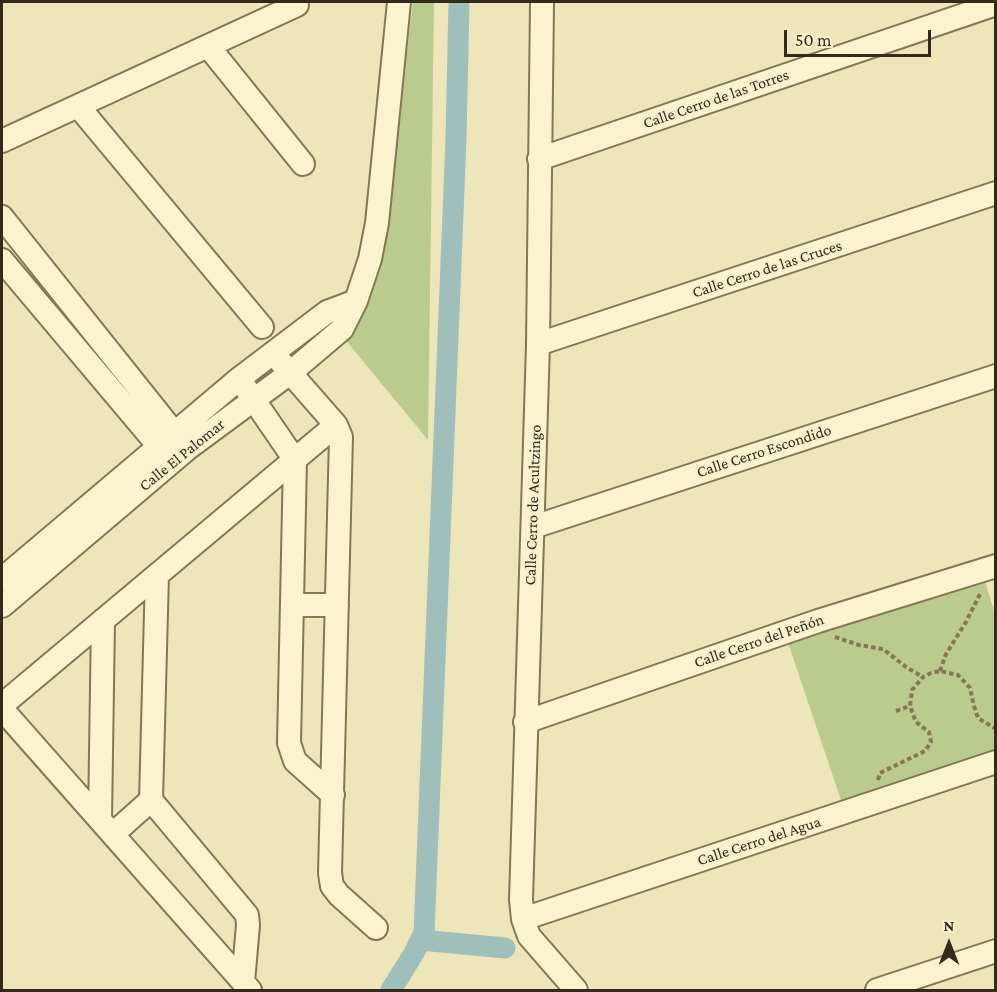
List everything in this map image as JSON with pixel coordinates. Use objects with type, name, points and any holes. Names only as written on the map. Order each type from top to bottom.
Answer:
[{"type":"street","name":"Calle El Palomar","points":[[173,448],[252,400],[290,373],[342,329],[356,301],[370,258],[377,223],[399,2]]},
{"type":"street","name":"Calle Cerro de Acultzingo","points":[[542,2],[538,344],[521,900],[523,920],[529,936],[576,990]]},
{"type":"street","name":"Calle Cerro de las Torres","points":[[539,159],[996,4]]},
{"type":"street","points":[[2,141],[297,5]]},
{"type":"street","points":[[208,46],[303,164]]},
{"type":"street","points":[[78,106],[262,327]]},
{"type":"street","name":"Calle Cerro de las Cruces","points":[[538,344],[996,193]]},
{"type":"street","points":[[2,217],[124,389]]},
{"type":"street","points":[[2,260],[124,389],[173,448]]},
{"type":"street","name":"Calle El Palomar","points":[[4,591],[173,448],[240,378],[327,312],[356,301]]},
{"type":"street","points":[[273,353],[336,424],[341,437],[330,873],[332,886],[339,895],[376,928]]},
{"type":"street","name":"Calle Cerro Escondido","points":[[532,527],[996,375]]},
{"type":"street","points":[[240,378],[252,400],[295,460],[289,743],[295,761],[333,795]]},
{"type":"street","points":[[2,705],[336,424]]},
{"type":"street","name":"Calle Cerro del Peñón","points":[[525,722],[818,621],[994,567]]},
{"type":"street","points":[[157,575],[151,800],[247,915],[247,986]]},
{"type":"street","points":[[293,605],[337,605]]},
{"type":"street","points":[[104,620],[107,826]]},
{"type":"street","points":[[2,709],[247,986]]},
{"type":"street","name":"Calle Cerro del Agua","points":[[523,920],[996,762]]},
{"type":"street","points":[[107,826],[151,800]]},
{"type":"street","points":[[878,990],[996,951]]},
{"type":"path","points":[[940,671],[946,654],[966,622],[994,567]]},
{"type":"path","points":[[818,621],[836,638],[883,649],[923,677]]},
{"type":"path","points":[[882,800],[877,783],[880,772],[925,751],[931,742],[929,732],[916,722],[910,706],[912,690],[923,677],[940,671],[958,675],[970,688],[978,718],[996,729]]},
{"type":"path","points":[[896,711],[910,706]]},
{"type":"green space","points":[[413,2],[434,2],[428,440],[343,337],[373,290],[380,269]]},
{"type":"green space","points":[[992,567],[985,581],[995,614],[995,762],[845,812],[784,631]]},
{"type":"waterway","points":[[391,990],[424,933],[456,139],[459,2]]},
{"type":"waterway","points":[[421,940],[505,948]]}]
